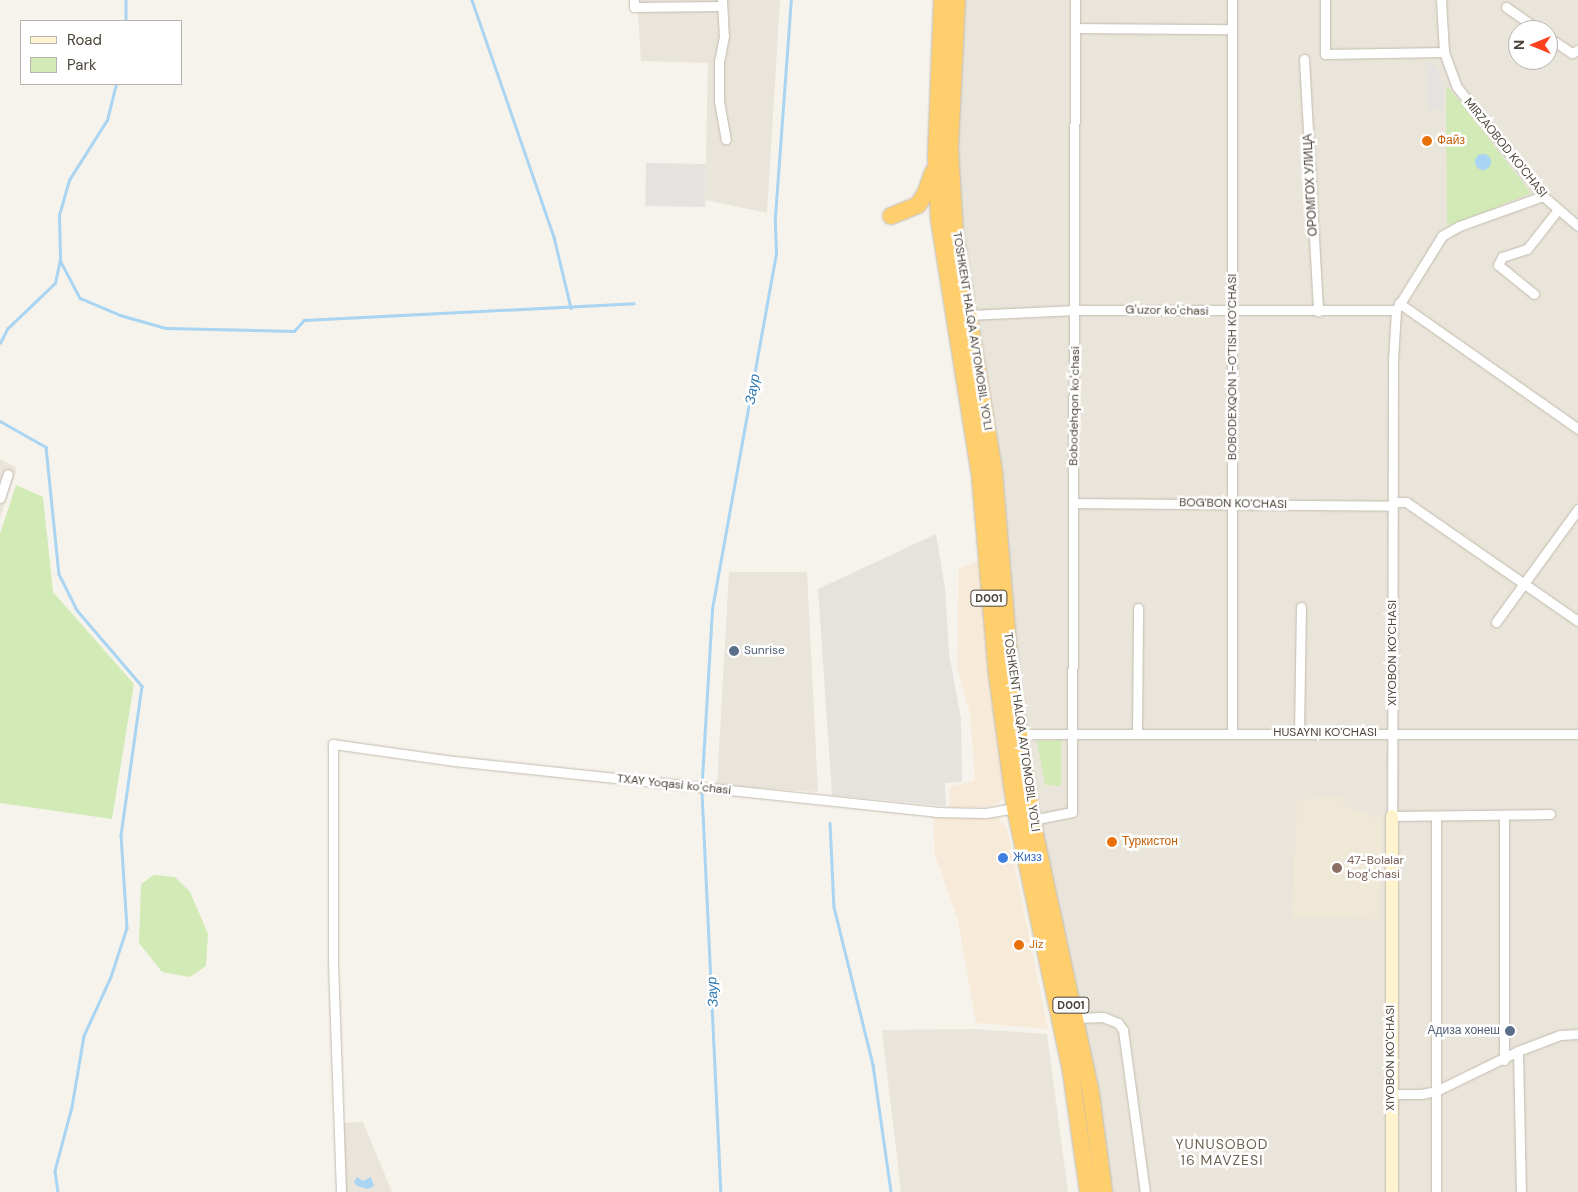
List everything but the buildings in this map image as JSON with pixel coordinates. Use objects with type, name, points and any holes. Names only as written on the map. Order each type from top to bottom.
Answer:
[{"type":"highway","name":"TOSHKENT HALQA AVTOMOBIL YO'LI","points":[[942,0],[936,157],[939,220],[1032,820],[1067,1019],[1088,1192]]},
{"type":"highway","name":"TOSHKENT HALQA AVTOMOBIL YO'LI","points":[[957,0],[950,149],[956,233],[997,489],[996,595],[1015,808],[1067,1019],[1095,1120],[1104,1192]]},
{"type":"highway","points":[[891,216],[913,209],[922,200],[931,180],[936,157]]},
{"type":"street","name":"Bobodehqon koʻchasi","points":[[1032,820],[1072,812],[1076,310],[1075,0]]},
{"type":"street","name":"BOBODEXQON 1-O'TISH KO'CHASI","points":[[1232,0],[1234,504],[1232,734]]},
{"type":"street","points":[[1325,0],[1325,54],[1444,52]]},
{"type":"street","name":"MIRZAOBOD KO'CHASI","points":[[1441,0],[1444,52],[1451,76],[1467,103],[1543,196],[1557,211],[1578,226]]},
{"type":"street","points":[[634,3],[722,3],[724,36],[719,61],[719,100],[726,139]]},
{"type":"street","points":[[1506,7],[1524,20]]},
{"type":"street","points":[[1075,28],[1232,29]]},
{"type":"street","points":[[1558,44],[1572,54],[1578,50]]},
{"type":"street","name":"ОРОМГОХ УЛИЦА","points":[[1304,59],[1318,312]]},
{"type":"street","name":"XIYOBON KO'CHASI","points":[[1392,1192],[1392,361],[1397,307],[1442,236],[1459,226],[1543,196]]},
{"type":"street","points":[[1534,294],[1498,265],[1502,257],[1527,249],[1557,211]]},
{"type":"street","name":"Gʻuzor koʻchasi","points":[[969,315],[1076,310],[1318,312],[1397,307]]},
{"type":"street","points":[[1397,307],[1578,429]]},
{"type":"street","points":[[0,498],[8,474]]},
{"type":"street","name":"BOG'BON KO'CHASI","points":[[1074,503],[1392,504],[1406,502],[1578,621]]},
{"type":"street","points":[[1496,622],[1578,509]]},
{"type":"street","points":[[1299,734],[1301,607]]},
{"type":"street","points":[[1137,734],[1138,608]]},
{"type":"street","name":"HUSAYNI KO'CHASI","points":[[1019,734],[1578,734]]},
{"type":"street","name":"TXAY Yoqasi koʻchasi","points":[[342,1192],[333,960],[333,744],[474,763],[936,812],[986,813],[1015,808]]},
{"type":"street","points":[[1504,814],[1504,1060]]},
{"type":"street","points":[[1392,816],[1550,814]]},
{"type":"street","points":[[1436,816],[1436,1192]]},
{"type":"street","points":[[1067,1019],[1103,1017],[1118,1023],[1123,1030],[1145,1192]]},
{"type":"street","points":[[1391,1094],[1422,1094],[1436,1091],[1504,1060],[1518,1051],[1560,1035],[1578,1034]]},
{"type":"street","points":[[1518,1051],[1521,1192]]},
{"type":"shaded area","points":[[637,0],[780,0],[767,213],[705,200],[708,63],[641,61]]},
{"type":"shaded area","points":[[957,0],[1578,0],[1578,1192],[1104,1192],[1046,895],[969,315],[951,107]]},
{"type":"shaded area","points":[[1425,60],[1437,68],[1444,90],[1444,109],[1429,110]]},
{"type":"shaded area","points":[[646,163],[706,164],[705,207],[645,206]]},
{"type":"shaded area","points":[[0,459],[17,468],[0,518]]},
{"type":"shaded area","points":[[936,534],[945,588],[949,653],[961,719],[962,782],[945,783],[946,806],[832,795],[818,589]]},
{"type":"shaded area","points":[[982,559],[995,725],[1006,793],[1000,802],[989,807],[949,807],[950,787],[975,780],[970,713],[957,668],[959,569]]},
{"type":"shaded area","points":[[729,572],[807,572],[818,792],[717,785]]},
{"type":"shaded area","name":"47-Bolalar bogʻchasi","points":[[1343,798],[1343,805],[1382,819],[1379,919],[1292,917],[1297,799]]},
{"type":"shaded area","points":[[933,815],[998,818],[1007,828],[1048,1029],[976,1023],[958,920],[935,855]]},
{"type":"shaded area","points":[[974,1029],[1047,1034],[1068,1192],[901,1192],[882,1030]]},
{"type":"shaded area","points":[[363,1122],[392,1192],[343,1192],[342,1123]]},
{"type":"green space","points":[[1449,88],[1531,193],[1451,225],[1447,222],[1446,89]]},
{"type":"green space","points":[[16,485],[43,497],[53,592],[134,684],[112,819],[0,803],[0,534]]},
{"type":"green space","points":[[1061,740],[1061,786],[1045,785],[1037,741]]},
{"type":"green space","points":[[154,875],[175,877],[190,892],[208,934],[206,966],[190,977],[162,972],[139,943],[141,884]]},
{"type":"water","points":[[1480,154],[1486,154],[1491,159],[1489,168],[1480,170],[1475,165],[1475,159]]},
{"type":"water","points":[[357,1177],[363,1181],[371,1177],[374,1186],[368,1189],[357,1186],[354,1182]]},
{"type":"waterway","points":[[126,0],[126,20]]},
{"type":"waterway","points":[[472,0],[554,237],[571,308]]},
{"type":"waterway","name":"Заур","points":[[702,778],[712,609],[776,254],[775,216],[791,0]]},
{"type":"waterway","points":[[0,343],[7,329],[55,283],[60,260],[59,215],[69,180],[107,120],[116,85]]},
{"type":"waterway","points":[[60,260],[80,298],[120,315],[166,328],[294,331],[304,320],[634,303]]},
{"type":"waterway","points":[[0,421],[46,447],[59,574],[77,610],[142,686],[121,835],[127,928],[111,977],[84,1036],[72,1107],[55,1171],[58,1192]]},
{"type":"waterway","name":"Заур","points":[[702,792],[721,1192]]},
{"type":"waterway","points":[[830,823],[834,907],[873,1065],[891,1192]]},
{"type":"place","name":"Файз","points":[[1427,141]]},
{"type":"place","name":"Sunrise","points":[[734,651]]},
{"type":"place","name":"Туркистон","points":[[1112,842]]},
{"type":"place","name":"Жизз","points":[[1003,858]]},
{"type":"place","name":"47-Bolalar bogʻchasi","points":[[1337,868]]},
{"type":"place","name":"Jiz","points":[[1019,945]]},
{"type":"place","name":"Адиза хонеш","points":[[1510,1031]]},
{"type":"district","name":"YUNUSOBOD 16 MAVZESI","points":[[1222,1152]]}]
